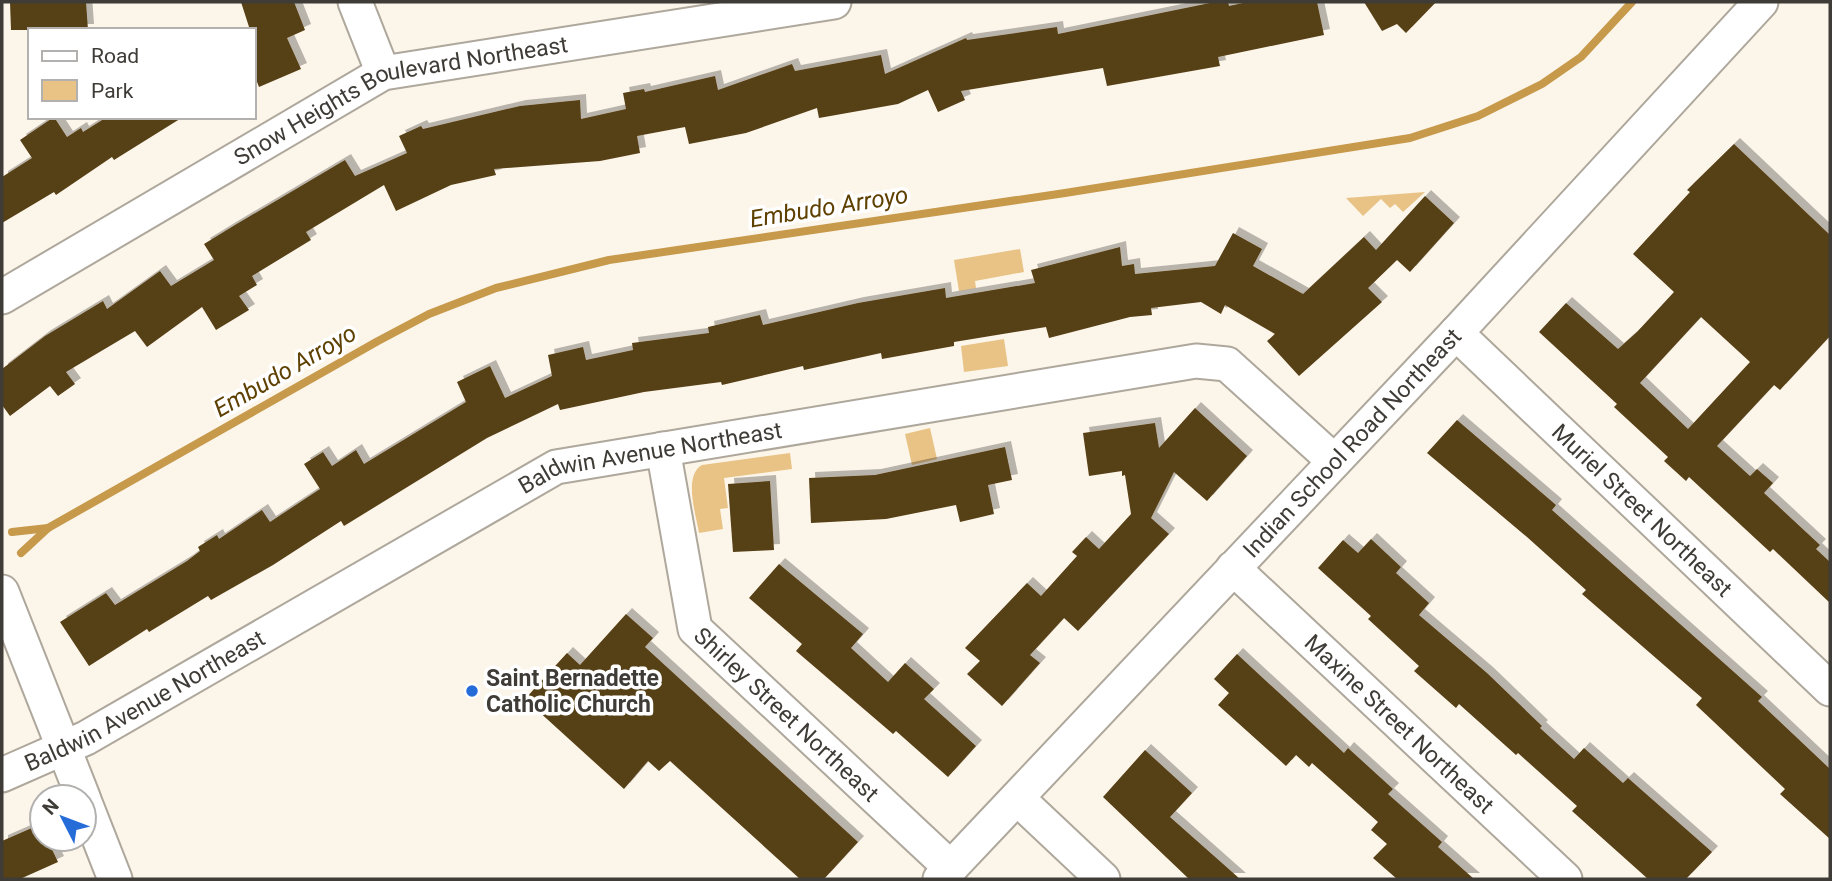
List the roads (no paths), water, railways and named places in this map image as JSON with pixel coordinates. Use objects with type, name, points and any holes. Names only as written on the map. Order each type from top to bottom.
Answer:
[{"type":"street","points":[[355,2],[383,73]]},
{"type":"street","name":"Snow Heights Boulevard Northeast","points":[[2,297],[383,73],[681,14],[834,2]]},
{"type":"street","name":"Indian School Road Northeast","points":[[945,874],[1333,460],[1456,333],[1761,2]]},
{"type":"street","name":"Muriel Street Northeast","points":[[1456,333],[1830,689]]},
{"type":"street","name":"Baldwin Avenue Northeast","points":[[2,775],[64,749],[556,467],[1196,361],[1227,364],[1333,460]]},
{"type":"street","name":"Shirley Street Northeast","points":[[663,449],[695,629],[945,874]]},
{"type":"street","name":"Maxine Street Northeast","points":[[1233,568],[1565,879]]},
{"type":"street","points":[[2,592],[77,783]]},
{"type":"street","points":[[1017,799],[1103,879]]},
{"type":"street","points":[[98,836],[115,879]]},
{"type":"waterway","name":"Embudo Arroyo","points":[[21,553],[48,528],[378,341],[429,314],[496,288],[609,260],[1065,193],[1410,138],[1478,116],[1542,84],[1581,57],[1632,2]]},
{"type":"waterway","name":"Embudo Arroyo","points":[[12,532],[48,528]]},
{"type":"place","name":"Saint Bernadette Catholic Church","points":[[472,691]]}]
